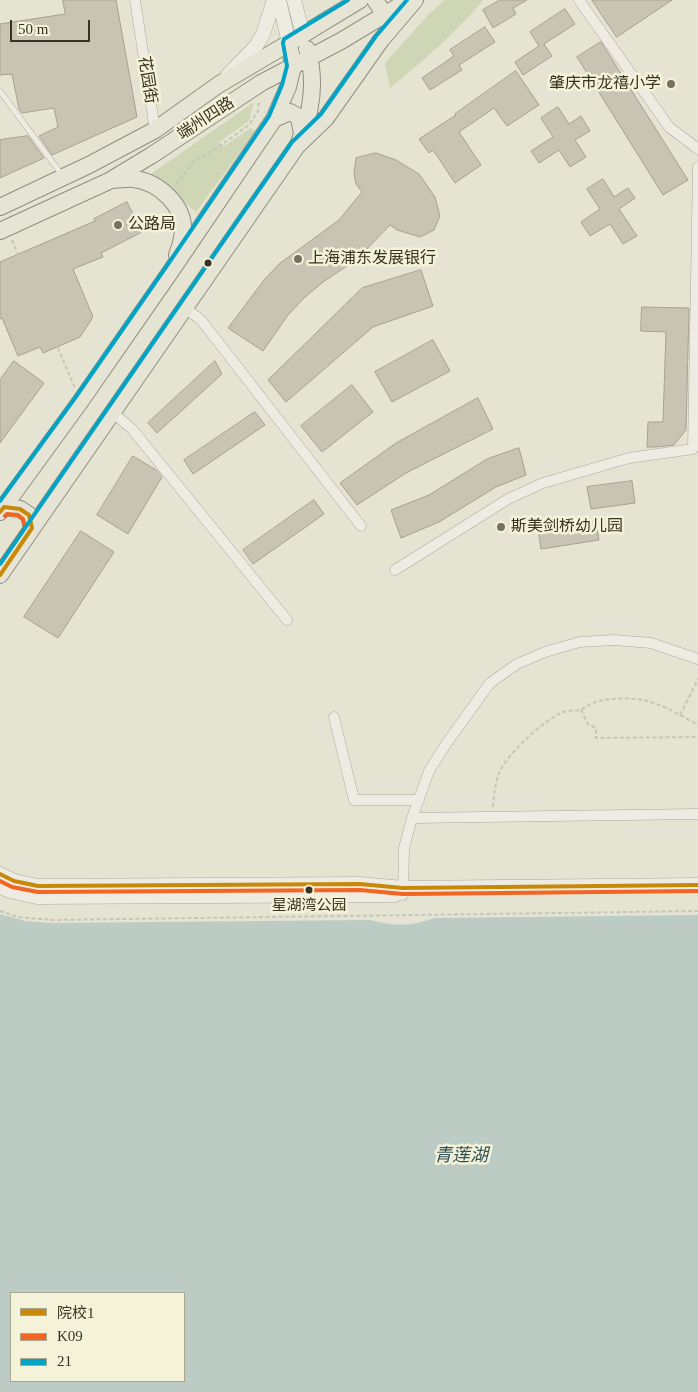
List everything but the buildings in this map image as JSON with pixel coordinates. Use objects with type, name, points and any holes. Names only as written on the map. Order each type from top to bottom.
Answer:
[{"type":"main road","name":"端州四路","points":[[0,207],[155,130],[218,85],[360,0]]},
{"type":"main road","points":[[375,0],[385,15]]},
{"type":"main road","name":"端州四路","points":[[4,229],[109,181],[261,83],[342,41],[409,0]]},
{"type":"main road","points":[[0,576],[300,140],[326,118],[382,40],[415,0]]},
{"type":"main road","points":[[296,39],[310,58],[312,79],[311,108],[300,140]]},
{"type":"main road","points":[[2,509],[172,271],[274,119],[288,87],[296,39]]},
{"type":"main road","points":[[189,106],[201,123]]},
{"type":"main road","points":[[274,119],[290,112],[299,117],[300,140]]},
{"type":"main road","points":[[109,181],[137,179],[160,189],[174,203],[183,231],[181,244],[172,271]]},
{"type":"main road","points":[[2,509],[20,508],[29,515],[32,528]]},
{"type":"street","name":"花园街","points":[[135,0],[155,130]]},
{"type":"street","points":[[218,85],[256,46],[263,34],[274,0]]},
{"type":"street","points":[[279,0],[296,39]]},
{"type":"street","points":[[294,0],[296,39]]},
{"type":"street","points":[[579,0],[669,127],[698,149]]},
{"type":"street","points":[[394,570],[508,498],[543,482],[629,458],[696,450],[698,167]]},
{"type":"street","points":[[185,308],[201,320],[361,526]]},
{"type":"street","points":[[112,412],[132,429],[287,620]]},
{"type":"street","points":[[403,892],[404,848],[412,818],[429,771],[466,714],[490,683],[517,664],[545,652],[580,642],[614,640],[651,644],[698,659]]},
{"type":"street","points":[[334,717],[354,800],[419,800]]},
{"type":"street","points":[[412,818],[698,814]]},
{"type":"street","points":[[0,874],[14,880],[38,886],[360,884],[403,892],[698,892]]},
{"type":"street","points":[[0,886],[10,891],[37,897],[403,892],[698,885]]},
{"type":"lane","points":[[0,91],[63,177]]},
{"type":"path","points":[[168,196],[194,161],[220,146],[250,124],[258,111],[261,83]]},
{"type":"path","points":[[4,229],[80,402]]},
{"type":"path","points":[[680,716],[698,679]]},
{"type":"path","points":[[493,816],[494,791],[499,772],[514,750],[562,712],[581,710],[591,703],[601,700],[637,699],[651,702],[698,725]]},
{"type":"path","points":[[581,710],[588,724],[596,728],[596,738],[698,736]]},
{"type":"path","points":[[0,911],[18,917],[53,920],[698,911]]},
{"type":"green space","points":[[445,0],[483,0],[427,57],[390,88],[385,63],[429,14]]},
{"type":"green space","points":[[254,102],[249,121],[219,142],[224,146],[251,128],[255,131],[196,212],[151,174]]},
{"type":"water","name":"青莲湖","points":[[0,914],[25,921],[51,923],[370,920],[402,925],[434,918],[698,915],[698,1392],[0,1392]]},
{"type":"transit line","name":"21","points":[[0,501],[75,398],[269,116],[282,85],[287,66],[284,39],[348,0]]},
{"type":"transit line","name":"21","points":[[0,564],[292,142],[321,114],[376,36],[407,0]]},
{"type":"transit line","name":"院校1","points":[[0,512],[4,507],[20,509],[29,515],[32,528],[0,575]]},
{"type":"transit line","name":"K09","points":[[0,564],[25,527],[23,519],[18,515],[7,514],[5,516]]},
{"type":"transit line","name":"院校1","points":[[0,874],[14,881],[38,886],[360,884],[403,888],[698,885]]},
{"type":"transit line","name":"K09","points":[[0,881],[12,887],[38,892],[360,890],[403,894],[698,891]]},
{"type":"place","name":"肇庆市龙禧小学","points":[[671,84]]},
{"type":"place","name":"公路局","points":[[118,225]]},
{"type":"place","name":"上海浦东发展银行","points":[[298,259]]},
{"type":"place","name":"斯美剑桥幼儿园","points":[[501,527]]},
{"type":"place","name":"星湖湾公园","points":[[309,890]]}]
